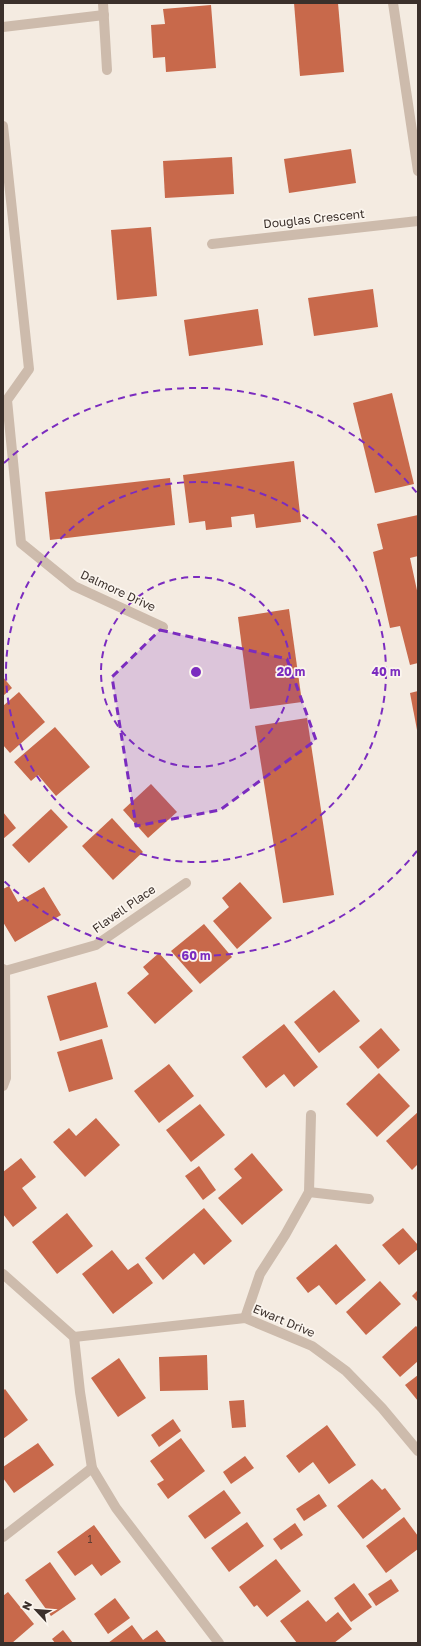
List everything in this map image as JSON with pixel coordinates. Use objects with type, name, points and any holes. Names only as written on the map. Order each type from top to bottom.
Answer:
[{"type":"street","points":[[103,3],[108,70]]},
{"type":"street","points":[[393,3],[418,171]]},
{"type":"street","points":[[3,27],[104,15]]},
{"type":"street","name":"Dalmore Drive","points":[[3,126],[29,369],[7,400],[21,543],[74,586],[163,627]]},
{"type":"street","name":"Douglas Crescent","points":[[212,244],[418,220]]},
{"type":"street","name":"Flavell Place","points":[[4,970],[96,945],[186,883]]},
{"type":"street","points":[[3,1086],[6,1078],[4,970]]},
{"type":"street","points":[[245,1318],[260,1274],[286,1235],[309,1192],[311,1115]]},
{"type":"street","points":[[309,1192],[369,1199]]},
{"type":"street","points":[[3,1274],[74,1337],[80,1392],[92,1468],[116,1508],[219,1643]]},
{"type":"street","name":"Ewart Drive","points":[[74,1337],[245,1318],[312,1346],[346,1371],[382,1408],[418,1451]]},
{"type":"street","points":[[3,1537],[92,1468]]},
{"type":"highlighted area","points":[[160,630],[287,659],[316,740],[220,810],[136,826],[112,677]]},
{"type":"building","points":[[294,3],[338,3],[344,72],[300,76]]},
{"type":"building","points":[[211,5],[216,68],[166,72],[165,57],[153,58],[151,25],[165,24],[163,9]]},
{"type":"building","points":[[351,149],[356,183],[289,193],[284,159]]},
{"type":"building","points":[[232,157],[234,194],[165,198],[163,161]]},
{"type":"building","points":[[151,227],[157,296],[117,300],[111,230]]},
{"type":"building","points":[[373,289],[378,327],[314,336],[308,298]]},
{"type":"building","points":[[258,309],[263,345],[189,356],[184,320]]},
{"type":"building","points":[[392,393],[414,484],[375,493],[353,403]]},
{"type":"building","points":[[294,461],[301,522],[256,528],[254,514],[231,517],[232,527],[206,530],[205,521],[189,523],[183,475]]},
{"type":"building","points":[[170,478],[175,525],[50,540],[45,492]]},
{"type":"building","points":[[418,515],[418,556],[410,558],[418,595],[418,663],[410,665],[400,626],[390,628],[373,552],[383,549],[377,524]]},
{"type":"building","points":[[289,609],[302,702],[250,709],[238,617]]},
{"type":"building","points":[[3,677],[12,688],[3,696]]},
{"type":"building","points":[[418,691],[418,730],[417,730],[410,693]]},
{"type":"building","points":[[19,692],[45,722],[10,753],[3,745],[3,706]]},
{"type":"building","points":[[307,718],[334,895],[283,903],[255,726]]},
{"type":"building","points":[[55,727],[90,767],[56,796],[38,775],[31,781],[14,762]]},
{"type":"building","points":[[151,784],[177,812],[148,838],[123,810]]},
{"type":"building","points":[[51,809],[68,827],[29,863],[12,845]]},
{"type":"building","points":[[3,812],[16,828],[3,839]]},
{"type":"building","points":[[112,818],[143,852],[113,880],[82,846]]},
{"type":"building","points":[[240,882],[272,918],[237,949],[213,921],[229,907],[222,898]]},
{"type":"building","points":[[9,886],[18,902],[44,887],[61,915],[15,942],[3,922],[3,889]]},
{"type":"building","points":[[204,924],[232,957],[200,984],[171,951]]},
{"type":"building","points":[[159,953],[193,991],[155,1024],[127,993],[149,974],[143,967]]},
{"type":"building","points":[[96,982],[108,1027],[60,1041],[47,996]]},
{"type":"building","points":[[334,990],[360,1021],[319,1053],[294,1022]]},
{"type":"building","points":[[284,1024],[318,1067],[294,1087],[284,1074],[266,1088],[242,1057]]},
{"type":"building","points":[[381,1028],[400,1050],[378,1069],[359,1047]]},
{"type":"building","points":[[102,1039],[113,1079],[69,1092],[57,1052]]},
{"type":"building","points":[[169,1064],[194,1096],[159,1123],[134,1091]]},
{"type":"building","points":[[379,1073],[410,1106],[377,1137],[346,1104]]},
{"type":"building","points":[[200,1104],[225,1135],[191,1162],[166,1130]]},
{"type":"building","points":[[418,1112],[418,1164],[412,1170],[386,1141]]},
{"type":"building","points":[[96,1118],[120,1145],[85,1177],[53,1142],[69,1128],[76,1136]]},
{"type":"building","points":[[252,1153],[283,1190],[242,1225],[218,1198],[242,1178],[234,1169]]},
{"type":"building","points":[[21,1158],[36,1177],[22,1188],[37,1208],[13,1227],[3,1214],[3,1172]]},
{"type":"building","points":[[199,1166],[216,1190],[203,1200],[185,1176]]},
{"type":"building","points":[[204,1208],[232,1241],[204,1265],[194,1253],[163,1280],[145,1258]]},
{"type":"building","points":[[67,1213],[93,1246],[57,1274],[32,1242]]},
{"type":"building","points":[[403,1228],[418,1245],[418,1249],[399,1265],[382,1245]]},
{"type":"building","points":[[336,1244],[366,1280],[336,1305],[319,1285],[308,1293],[296,1278]]},
{"type":"building","points":[[112,1250],[128,1270],[138,1263],[153,1283],[113,1314],[82,1274]]},
{"type":"building","points":[[380,1281],[401,1304],[366,1335],[346,1312]]},
{"type":"building","points":[[418,1290],[418,1302],[412,1296]]},
{"type":"building","points":[[416,1326],[418,1328],[418,1361],[400,1377],[382,1357]]},
{"type":"building","points":[[207,1355],[208,1390],[160,1391],[159,1357]]},
{"type":"building","points":[[119,1358],[146,1398],[118,1417],[91,1378]]},
{"type":"building","points":[[418,1375],[418,1401],[405,1385]]},
{"type":"building","points":[[5,1389],[28,1420],[3,1439],[3,1391]]},
{"type":"building","points":[[244,1400],[246,1427],[232,1428],[229,1401]]},
{"type":"building","points":[[173,1419],[181,1431],[159,1447],[151,1435]]},
{"type":"building","points":[[327,1425],[356,1465],[329,1484],[313,1462],[299,1473],[286,1456]]},
{"type":"building","points":[[181,1438],[205,1471],[168,1499],[157,1484],[164,1480],[150,1461]]},
{"type":"building","points":[[38,1443],[54,1465],[14,1493],[3,1478],[3,1467]]},
{"type":"building","points":[[245,1456],[254,1468],[231,1484],[223,1472]]},
{"type":"building","points":[[372,1479],[382,1490],[385,1488],[401,1509],[363,1539],[337,1506]]},
{"type":"building","points":[[224,1490],[241,1513],[205,1539],[188,1516]]},
{"type":"building","points":[[319,1494],[327,1506],[304,1521],[296,1509]]},
{"type":"building","points":[[404,1517],[418,1536],[418,1549],[386,1573],[366,1546]]},
{"type":"building","points":[[247,1522],[264,1546],[229,1572],[211,1548]]},
{"type":"building","points":[[295,1523],[303,1535],[281,1550],[273,1539]]},
{"type":"building","points":[[94,1525],[121,1562],[101,1576],[92,1564],[75,1576],[57,1552]]},
{"type":"building","points":[[276,1559],[301,1591],[267,1617],[257,1605],[254,1607],[239,1587]]},
{"type":"building","points":[[50,1562],[76,1599],[51,1616],[25,1580]]},
{"type":"building","points":[[391,1579],[399,1591],[376,1606],[368,1594]]},
{"type":"building","points":[[354,1583],[372,1607],[351,1622],[334,1598]]},
{"type":"building","points":[[8,1592],[34,1624],[12,1643],[3,1643],[3,1596]]},
{"type":"building","points":[[115,1598],[130,1618],[108,1634],[94,1614]]},
{"type":"building","points":[[308,1600],[326,1622],[338,1612],[352,1629],[334,1643],[297,1643],[280,1621]]},
{"type":"building","points":[[132,1625],[143,1640],[157,1630],[167,1643],[108,1643]]},
{"type":"building","points":[[63,1630],[73,1643],[55,1643],[52,1639]]}]
